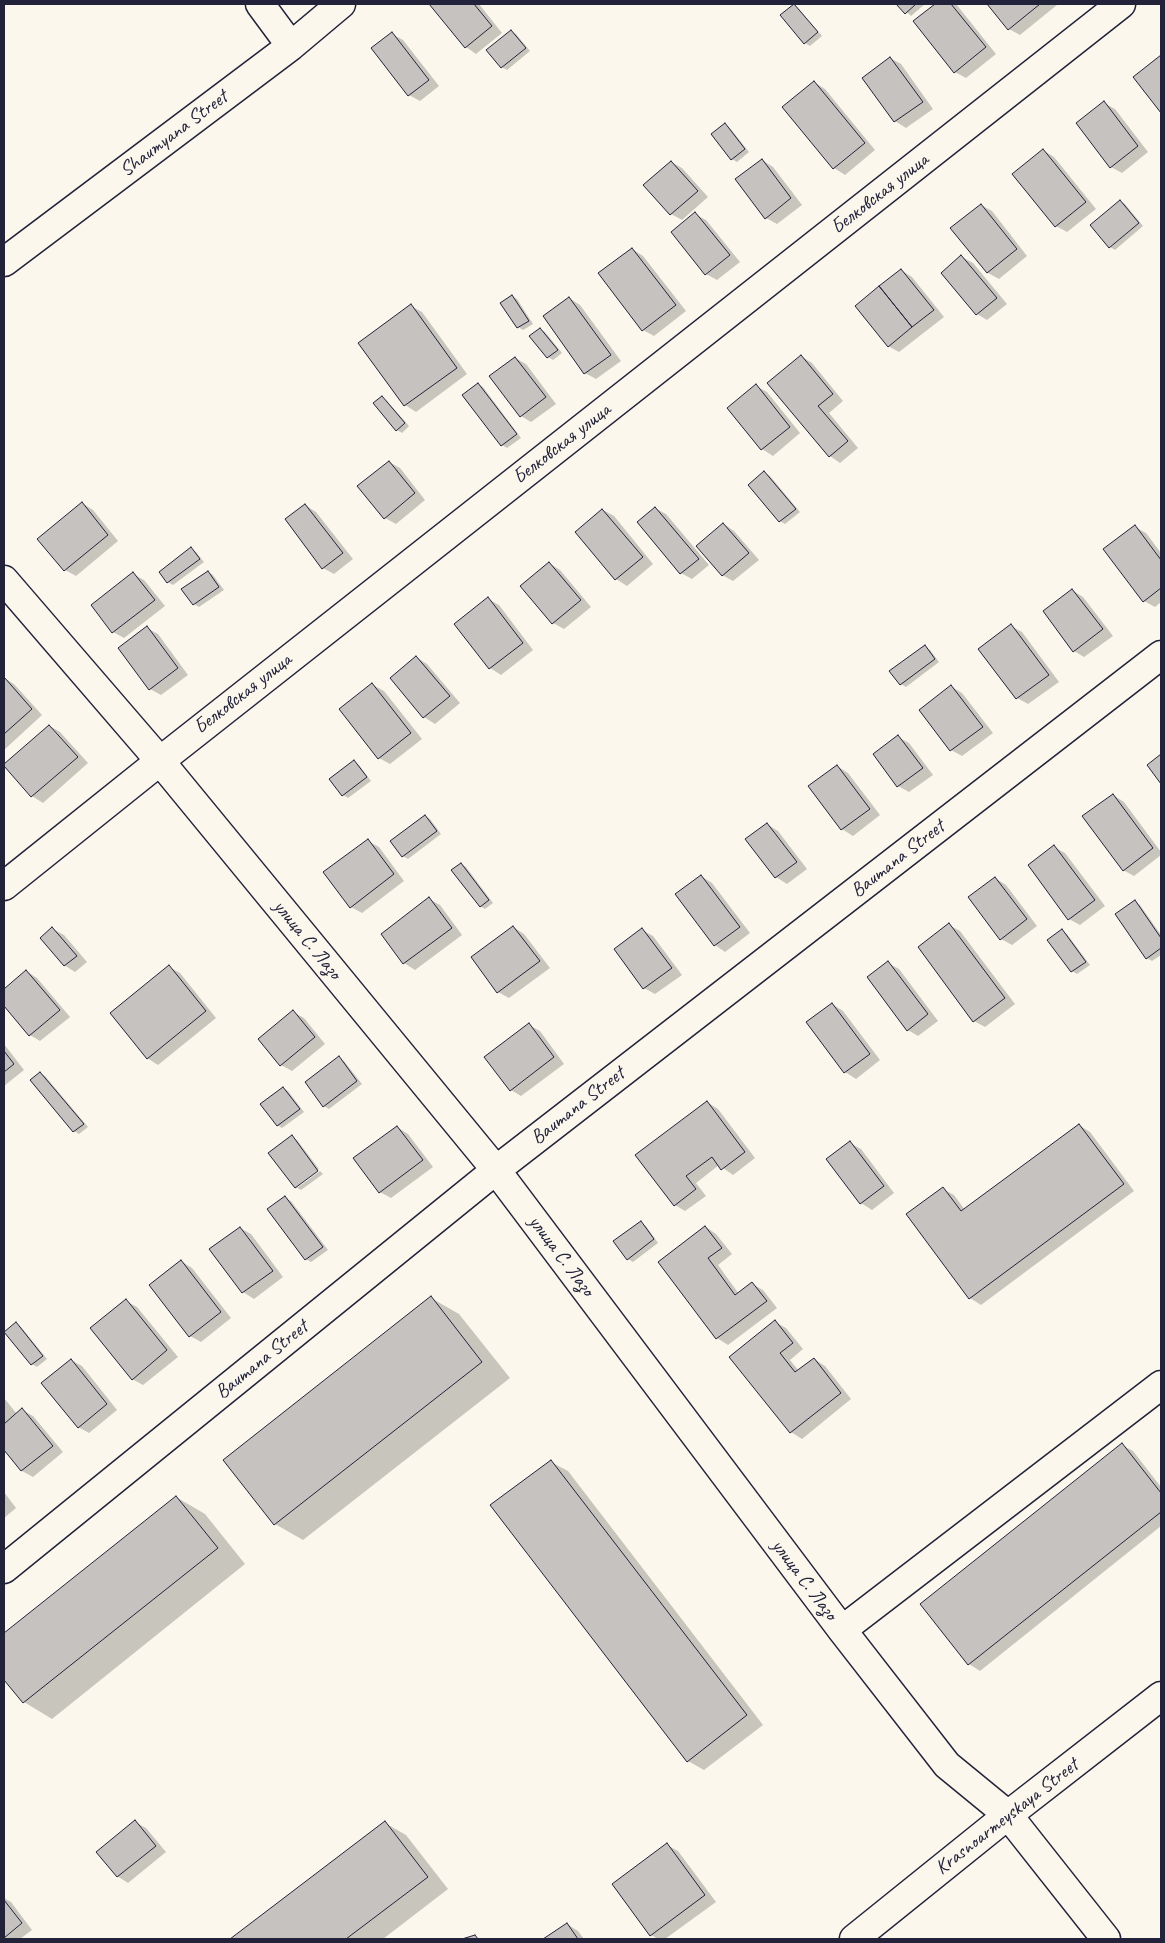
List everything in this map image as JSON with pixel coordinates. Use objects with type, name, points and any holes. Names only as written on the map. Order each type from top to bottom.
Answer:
[{"type":"street","points":[[260,4],[291,46]]},
{"type":"street","name":"Shaumyana Street","points":[[4,262],[291,46],[341,4]]},
{"type":"street","name":"Белковская улица","points":[[4,886],[160,760],[1121,4]]},
{"type":"street","name":"улица С. Лазо","points":[[4,580],[160,760],[496,1170],[842,1630],[947,1765],[1008,1815],[1106,1939]]},
{"type":"street","name":"Baumana Street","points":[[4,1569],[496,1170],[1161,655]]},
{"type":"street","points":[[842,1630],[1161,1384]]},
{"type":"street","name":"Krasnoarmeyskaya Street","points":[[854,1939],[1008,1815],[1161,1696]]},
{"type":"building","points":[[429,4],[474,4],[492,26],[465,48]]},
{"type":"building","points":[[794,4],[818,32],[804,44],[780,15]]},
{"type":"building","points":[[896,4],[916,4],[905,14]]},
{"type":"building","points":[[935,4],[951,4],[986,47],[954,73],[913,21]]},
{"type":"building","points":[[987,4],[1040,4],[1008,30]]},
{"type":"building","points":[[511,30],[526,48],[501,68],[486,50]]},
{"type":"building","points":[[392,32],[429,80],[408,96],[371,48]]},
{"type":"building","points":[[1161,55],[1161,113],[1133,77]]},
{"type":"building","points":[[890,57],[923,102],[894,122],[862,78]]},
{"type":"building","points":[[814,81],[865,143],[833,169],[782,107]]},
{"type":"building","points":[[1104,101],[1138,146],[1110,168],[1076,123]]},
{"type":"building","points":[[725,123],[745,149],[731,160],[711,134]]},
{"type":"building","points":[[1043,149],[1086,202],[1055,227],[1012,174]]},
{"type":"building","points":[[762,159],[791,198],[765,219],[735,179]]},
{"type":"building","points":[[671,161],[698,191],[670,215],[643,185]]},
{"type":"building","points":[[1120,200],[1139,223],[1109,248],[1090,225]]},
{"type":"building","points":[[981,204],[1017,249],[987,273],[950,228]]},
{"type":"building","points":[[695,212],[730,255],[705,275],[671,232]]},
{"type":"building","points":[[632,248],[676,305],[642,331],[598,273]]},
{"type":"building","points":[[961,255],[997,298],[976,315],[941,273]]},
{"type":"building","points":[[901,269],[934,310],[912,327],[879,286]]},
{"type":"building","points":[[879,286],[912,327],[888,347],[855,306]]},
{"type":"building","points":[[512,295],[529,321],[517,328],[500,303]]},
{"type":"building","points":[[569,297],[611,355],[584,374],[543,316]]},
{"type":"building","points":[[411,304],[457,368],[404,406],[358,343]]},
{"type":"building","points":[[540,328],[558,350],[547,358],[529,336]]},
{"type":"building","points":[[801,355],[833,394],[818,406],[848,441],[829,457],[767,383]]},
{"type":"building","points":[[515,357],[546,397],[520,417],[489,376]]},
{"type":"building","points":[[478,383],[517,434],[501,446],[462,395]]},
{"type":"building","points":[[756,384],[790,427],[761,450],[727,408]]},
{"type":"building","points":[[382,396],[405,423],[396,431],[373,403]]},
{"type":"building","points":[[389,461],[415,493],[384,519],[357,486]]},
{"type":"building","points":[[764,471],[796,509],[779,522],[748,485]]},
{"type":"building","points":[[82,502],[108,535],[64,571],[37,539]]},
{"type":"building","points":[[305,504],[343,553],[322,569],[285,519]]},
{"type":"building","points":[[655,507],[699,559],[680,574],[637,522]]},
{"type":"building","points":[[602,509],[643,557],[615,580],[575,532]]},
{"type":"building","points":[[723,523],[749,553],[722,576],[696,546]]},
{"type":"building","points":[[1135,525],[1161,560],[1161,588],[1143,602],[1103,549]]},
{"type":"building","points":[[191,547],[200,559],[167,583],[159,572]]},
{"type":"building","points":[[549,562],[581,600],[552,624],[520,586]]},
{"type":"building","points":[[208,571],[219,587],[193,605],[181,589]]},
{"type":"building","points":[[133,572],[155,600],[112,633],[91,605]]},
{"type":"building","points":[[1072,589],[1103,629],[1073,652],[1043,611]]},
{"type":"building","points":[[488,597],[523,643],[489,669],[454,624]]},
{"type":"building","points":[[1011,624],[1049,675],[1016,699],[978,649]]},
{"type":"building","points":[[147,626],[178,668],[149,690],[118,648]]},
{"type":"building","points":[[925,645],[935,659],[900,685],[889,671]]},
{"type":"building","points":[[416,656],[450,696],[423,718],[390,678]]},
{"type":"building","points":[[4,677],[32,709],[4,734]]},
{"type":"building","points":[[372,683],[411,733],[378,759],[339,709]]},
{"type":"building","points":[[951,685],[983,727],[950,751],[919,710]]},
{"type":"building","points":[[49,725],[78,757],[31,797],[4,764]]},
{"type":"building","points":[[898,735],[923,768],[897,787],[873,754]]},
{"type":"building","points":[[1161,754],[1161,784],[1147,765]]},
{"type":"building","points":[[354,760],[367,777],[342,796],[329,779]]},
{"type":"building","points":[[837,765],[870,809],[841,830],[808,786]]},
{"type":"building","points":[[1113,794],[1153,848],[1123,871],[1082,816]]},
{"type":"building","points":[[425,815],[437,831],[402,857],[390,841]]},
{"type":"building","points":[[767,823],[797,862],[775,878],[745,839]]},
{"type":"building","points":[[368,839],[394,874],[350,908],[323,872]]},
{"type":"building","points":[[1054,845],[1095,900],[1068,920],[1028,865]]},
{"type":"building","points":[[461,863],[489,900],[480,907],[451,870]]},
{"type":"building","points":[[701,875],[740,927],[714,946],[675,894]]},
{"type":"building","points":[[995,877],[1027,919],[1000,940],[968,897]]},
{"type":"building","points":[[429,897],[452,928],[403,964],[381,934]]},
{"type":"building","points":[[1135,900],[1161,938],[1161,948],[1146,959],[1115,914]]},
{"type":"building","points":[[949,923],[1005,998],[973,1022],[918,947]]},
{"type":"building","points":[[513,926],[540,961],[497,993],[471,957]]},
{"type":"building","points":[[52,927],[77,956],[64,966],[40,938]]},
{"type":"building","points":[[642,928],[672,968],[643,989],[614,949]]},
{"type":"building","points":[[1062,929],[1086,962],[1071,972],[1047,940]]},
{"type":"building","points":[[888,961],[928,1014],[907,1031],[867,977]]},
{"type":"building","points":[[169,965],[206,1011],[147,1059],[110,1013]]},
{"type":"building","points":[[26,970],[60,1010],[29,1036],[4,1006],[4,989]]},
{"type":"building","points":[[832,1003],[870,1054],[844,1073],[806,1022]]},
{"type":"building","points":[[293,1010],[315,1037],[280,1066],[258,1039]]},
{"type":"building","points":[[529,1023],[554,1057],[510,1091],[484,1057]]},
{"type":"building","points":[[4,1051],[14,1064],[4,1072]]},
{"type":"building","points":[[339,1056],[357,1081],[323,1107],[305,1082]]},
{"type":"building","points":[[40,1072],[84,1124],[73,1132],[30,1080]]},
{"type":"building","points":[[283,1087],[300,1109],[277,1126],[260,1104]]},
{"type":"building","points":[[707,1101],[745,1152],[721,1170],[712,1157],[686,1176],[696,1189],[674,1206],[635,1155]]},
{"type":"building","points":[[1079,1124],[1124,1184],[969,1299],[906,1214],[943,1187],[961,1211]]},
{"type":"building","points":[[397,1126],[423,1160],[379,1193],[353,1158]]},
{"type":"building","points":[[292,1135],[318,1171],[295,1188],[268,1153]]},
{"type":"building","points":[[850,1141],[884,1186],[860,1204],[826,1159]]},
{"type":"building","points":[[285,1196],[323,1247],[305,1260],[267,1209]]},
{"type":"building","points":[[641,1221],[654,1239],[627,1260],[613,1241]]},
{"type":"building","points":[[705,1226],[722,1248],[708,1258],[735,1295],[752,1282],[767,1301],[716,1339],[658,1262]]},
{"type":"building","points":[[240,1227],[273,1271],[242,1293],[209,1249]]},
{"type":"building","points":[[181,1260],[221,1312],[189,1337],[149,1285]]},
{"type":"building","points":[[431,1296],[482,1362],[274,1525],[223,1460]]},
{"type":"building","points":[[126,1299],[167,1350],[132,1380],[90,1328]]},
{"type":"building","points":[[775,1320],[793,1343],[780,1353],[795,1372],[814,1358],[841,1393],[790,1433],[729,1357]]},
{"type":"building","points":[[16,1322],[43,1356],[31,1365],[4,1332]]},
{"type":"building","points":[[71,1359],[107,1404],[78,1428],[41,1383]]},
{"type":"building","points":[[22,1408],[53,1446],[21,1471],[4,1450],[4,1424]]},
{"type":"building","points":[[1122,1443],[1161,1493],[1161,1512],[968,1665],[920,1604]]},
{"type":"building","points":[[551,1460],[747,1715],[687,1762],[490,1505]]},
{"type":"building","points":[[176,1496],[218,1548],[23,1703],[4,1680],[4,1633]]},
{"type":"building","points":[[135,1820],[156,1846],[117,1877],[96,1852]]},
{"type":"building","points":[[385,1821],[428,1877],[346,1939],[230,1939]]},
{"type":"building","points":[[667,1843],[705,1895],[650,1936],[612,1884]]},
{"type":"building","points":[[4,1900],[22,1923],[4,1938]]},
{"type":"building","points":[[567,1923],[578,1939],[543,1939]]},
{"type":"building","points":[[475,1935],[478,1939],[462,1939]]}]
